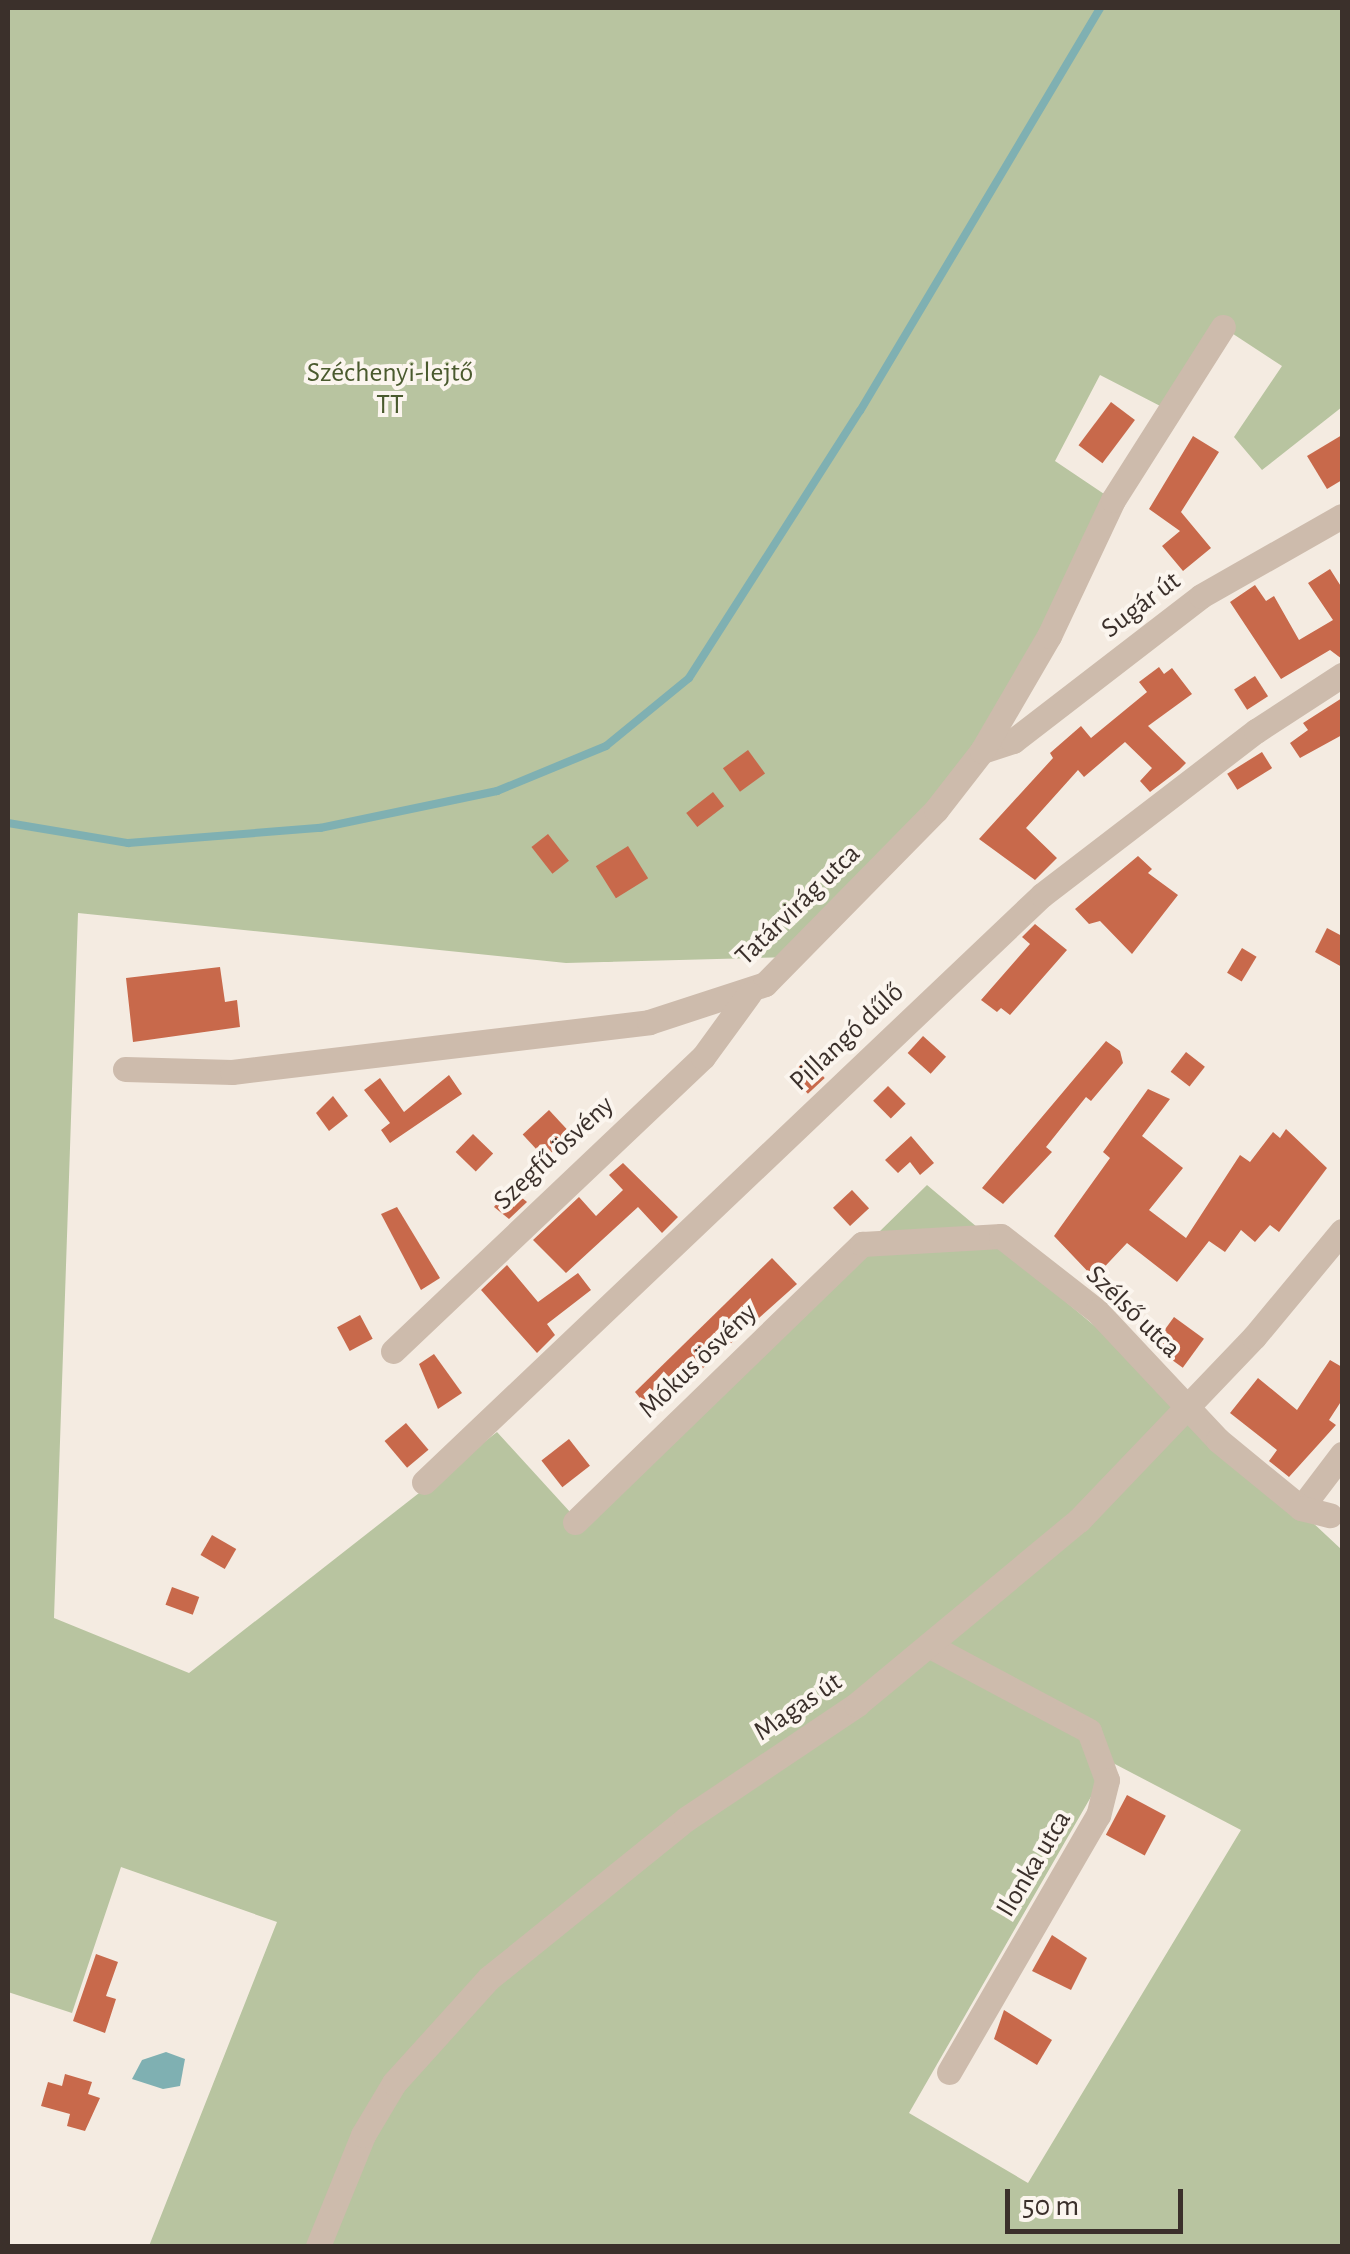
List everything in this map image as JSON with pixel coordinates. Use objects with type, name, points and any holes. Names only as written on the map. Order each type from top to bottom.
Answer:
[{"type":"street","name":"Tatárvirág utca","points":[[125,1069],[232,1072],[447,1048],[650,1022],[749,994],[794,957],[936,810],[982,751],[1048,636],[1113,500],[1223,328]]},
{"type":"street","name":"Sugár út","points":[[982,751],[1026,732],[1202,596],[1342,516]]},
{"type":"street","name":"Pillangó dűlő","points":[[424,1482],[1042,894],[1256,731],[1342,674]]},
{"type":"street","name":"Szegfű ösvény","points":[[393,1350],[704,1057],[749,994]]},
{"type":"street","name":"Magas út","points":[[318,2246],[363,2135],[394,2083],[488,1978],[686,1819],[932,1646],[1079,1520],[1188,1408],[1342,1230]]},
{"type":"street","name":"Szélső utca","points":[[862,1244],[1001,1236],[1097,1312],[1188,1408],[1301,1508],[1330,1515]]},
{"type":"street","name":"Mókus ösvény","points":[[575,1522],[862,1244]]},
{"type":"street","points":[[1301,1508],[1342,1454]]},
{"type":"street","name":"Ilonka utca","points":[[932,1646],[1089,1731],[1100,1746],[1107,1780],[1098,1815],[949,2072]]},
{"type":"green space","name":"Széchenyi-lejtő TT","points":[[8,8],[1342,8],[1342,407],[1262,470],[1234,437],[1282,366],[1224,328],[1168,410],[1100,375],[1055,461],[1113,500],[982,751],[794,957],[566,963],[78,913],[54,1618],[189,1673],[497,1432],[581,1524],[927,1185],[1172,1391],[1342,1550],[1342,2246],[149,2246],[277,1922],[121,1867],[72,2013],[8,1992]],"holes":[[[1111,1762],[1241,1830],[1028,2183],[909,2113]]]},
{"type":"water","points":[[166,2052],[185,2059],[180,2086],[163,2089],[132,2079],[142,2060]]},
{"type":"building","points":[[1111,402],[1135,420],[1102,463],[1079,445]]},
{"type":"building","points":[[1342,435],[1342,480],[1327,489],[1307,456]]},
{"type":"building","points":[[1193,436],[1219,452],[1181,512],[1211,548],[1183,571],[1162,546],[1180,531],[1149,509]]},
{"type":"building","points":[[1330,569],[1342,588],[1342,659],[1330,650],[1281,679],[1230,602],[1255,585],[1266,601],[1274,596],[1299,640],[1333,620],[1308,583]]},
{"type":"building","points":[[1159,667],[1164,674],[1172,668],[1192,694],[1148,726],[1186,763],[1179,770],[1150,792],[1140,781],[1152,768],[1125,742],[1084,777],[1078,770],[1026,828],[1057,858],[1035,880],[979,839],[1053,758],[1050,753],[1081,726],[1091,738],[1147,692],[1139,682]]},
{"type":"building","points":[[1255,676],[1268,696],[1247,710],[1234,690]]},
{"type":"building","points":[[1342,698],[1342,735],[1300,758],[1290,743],[1308,730],[1303,723]]},
{"type":"building","points":[[748,750],[765,773],[740,792],[723,768]]},
{"type":"building","points":[[1262,752],[1272,768],[1237,790],[1227,774]]},
{"type":"building","points":[[713,792],[724,806],[697,827],[686,813]]},
{"type":"building","points":[[548,834],[569,861],[552,874],[531,847]]},
{"type":"building","points":[[628,846],[648,878],[616,898],[596,866]]},
{"type":"building","points":[[1138,856],[1152,869],[1148,873],[1178,895],[1132,954],[1100,921],[1089,924],[1075,909]]},
{"type":"building","points":[[1035,924],[1067,950],[1010,1015],[1001,1008],[997,1012],[981,1000],[1030,944],[1022,937]]},
{"type":"building","points":[[1327,928],[1342,936],[1342,967],[1315,952]]},
{"type":"building","points":[[1242,948],[1257,957],[1242,982],[1227,973]]},
{"type":"building","points":[[220,967],[225,1002],[237,1000],[240,1027],[133,1042],[126,978]]},
{"type":"building","points":[[923,1036],[946,1057],[931,1074],[908,1053]]},
{"type":"building","points":[[1106,1041],[1120,1051],[1123,1063],[1091,1101],[1086,1097],[1046,1147],[1052,1152],[1003,1204],[982,1188]]},
{"type":"building","points":[[1186,1052],[1205,1067],[1190,1086],[1171,1072]]},
{"type":"building","points":[[807,1059],[825,1078],[808,1094],[790,1075]]},
{"type":"building","points":[[449,1075],[462,1094],[390,1143],[381,1130],[390,1123],[364,1090],[380,1078],[404,1112]]},
{"type":"building","points":[[888,1086],[906,1104],[891,1119],[873,1101]]},
{"type":"building","points":[[1148,1089],[1170,1099],[1142,1136],[1183,1168],[1149,1210],[1186,1238],[1240,1155],[1250,1162],[1273,1132],[1280,1138],[1286,1129],[1327,1168],[1279,1232],[1270,1225],[1255,1242],[1241,1230],[1225,1252],[1209,1241],[1177,1282],[1127,1243],[1094,1278],[1054,1236],[1110,1158],[1103,1152]]},
{"type":"building","points":[[333,1096],[348,1116],[329,1131],[316,1113]]},
{"type":"building","points":[[549,1110],[572,1134],[545,1159],[523,1135]]},
{"type":"building","points":[[473,1134],[493,1153],[476,1171],[456,1152]]},
{"type":"building","points":[[911,1136],[934,1163],[920,1175],[910,1162],[898,1173],[885,1160]]},
{"type":"building","points":[[623,1163],[678,1217],[662,1233],[638,1207],[566,1273],[533,1240],[579,1197],[596,1216],[623,1190],[609,1175]]},
{"type":"building","points":[[510,1188],[527,1202],[509,1219],[494,1207]]},
{"type":"building","points":[[852,1190],[869,1208],[850,1226],[833,1208]]},
{"type":"building","points":[[397,1207],[440,1278],[421,1290],[381,1214]]},
{"type":"building","points":[[772,1258],[797,1284],[656,1410],[648,1408],[635,1392]]},
{"type":"building","points":[[507,1265],[538,1302],[578,1273],[591,1290],[547,1324],[555,1335],[537,1353],[481,1290]]},
{"type":"building","points":[[360,1315],[373,1339],[350,1351],[337,1327]]},
{"type":"building","points":[[1174,1317],[1204,1339],[1183,1368],[1153,1346]]},
{"type":"building","points":[[434,1354],[462,1393],[438,1409],[419,1364]]},
{"type":"building","points":[[1330,1360],[1342,1367],[1342,1400],[1329,1420],[1336,1425],[1289,1477],[1269,1461],[1277,1450],[1230,1413],[1258,1378],[1297,1410]]},
{"type":"building","points":[[406,1423],[428,1450],[407,1468],[385,1441]]},
{"type":"building","points":[[569,1439],[590,1466],[562,1487],[541,1461]]},
{"type":"building","points":[[212,1535],[236,1549],[225,1569],[200,1555]]},
{"type":"building","points":[[172,1587],[199,1597],[193,1615],[166,1605]]},
{"type":"building","points":[[1127,1795],[1166,1816],[1145,1855],[1106,1835]]},
{"type":"building","points":[[1052,1935],[1087,1958],[1071,1990],[1032,1971]]},
{"type":"building","points":[[96,1954],[118,1962],[106,1996],[116,1999],[105,2033],[73,2021]]},
{"type":"building","points":[[1004,2010],[1052,2040],[1037,2065],[994,2039]]},
{"type":"building","points":[[65,2074],[92,2082],[88,2094],[100,2098],[85,2131],[67,2126],[70,2114],[41,2106],[48,2082],[62,2086]]},
{"type":"waterway","points":[[8,823],[128,843],[320,828],[497,791],[606,746],[689,678],[860,411],[1100,8]]}]
